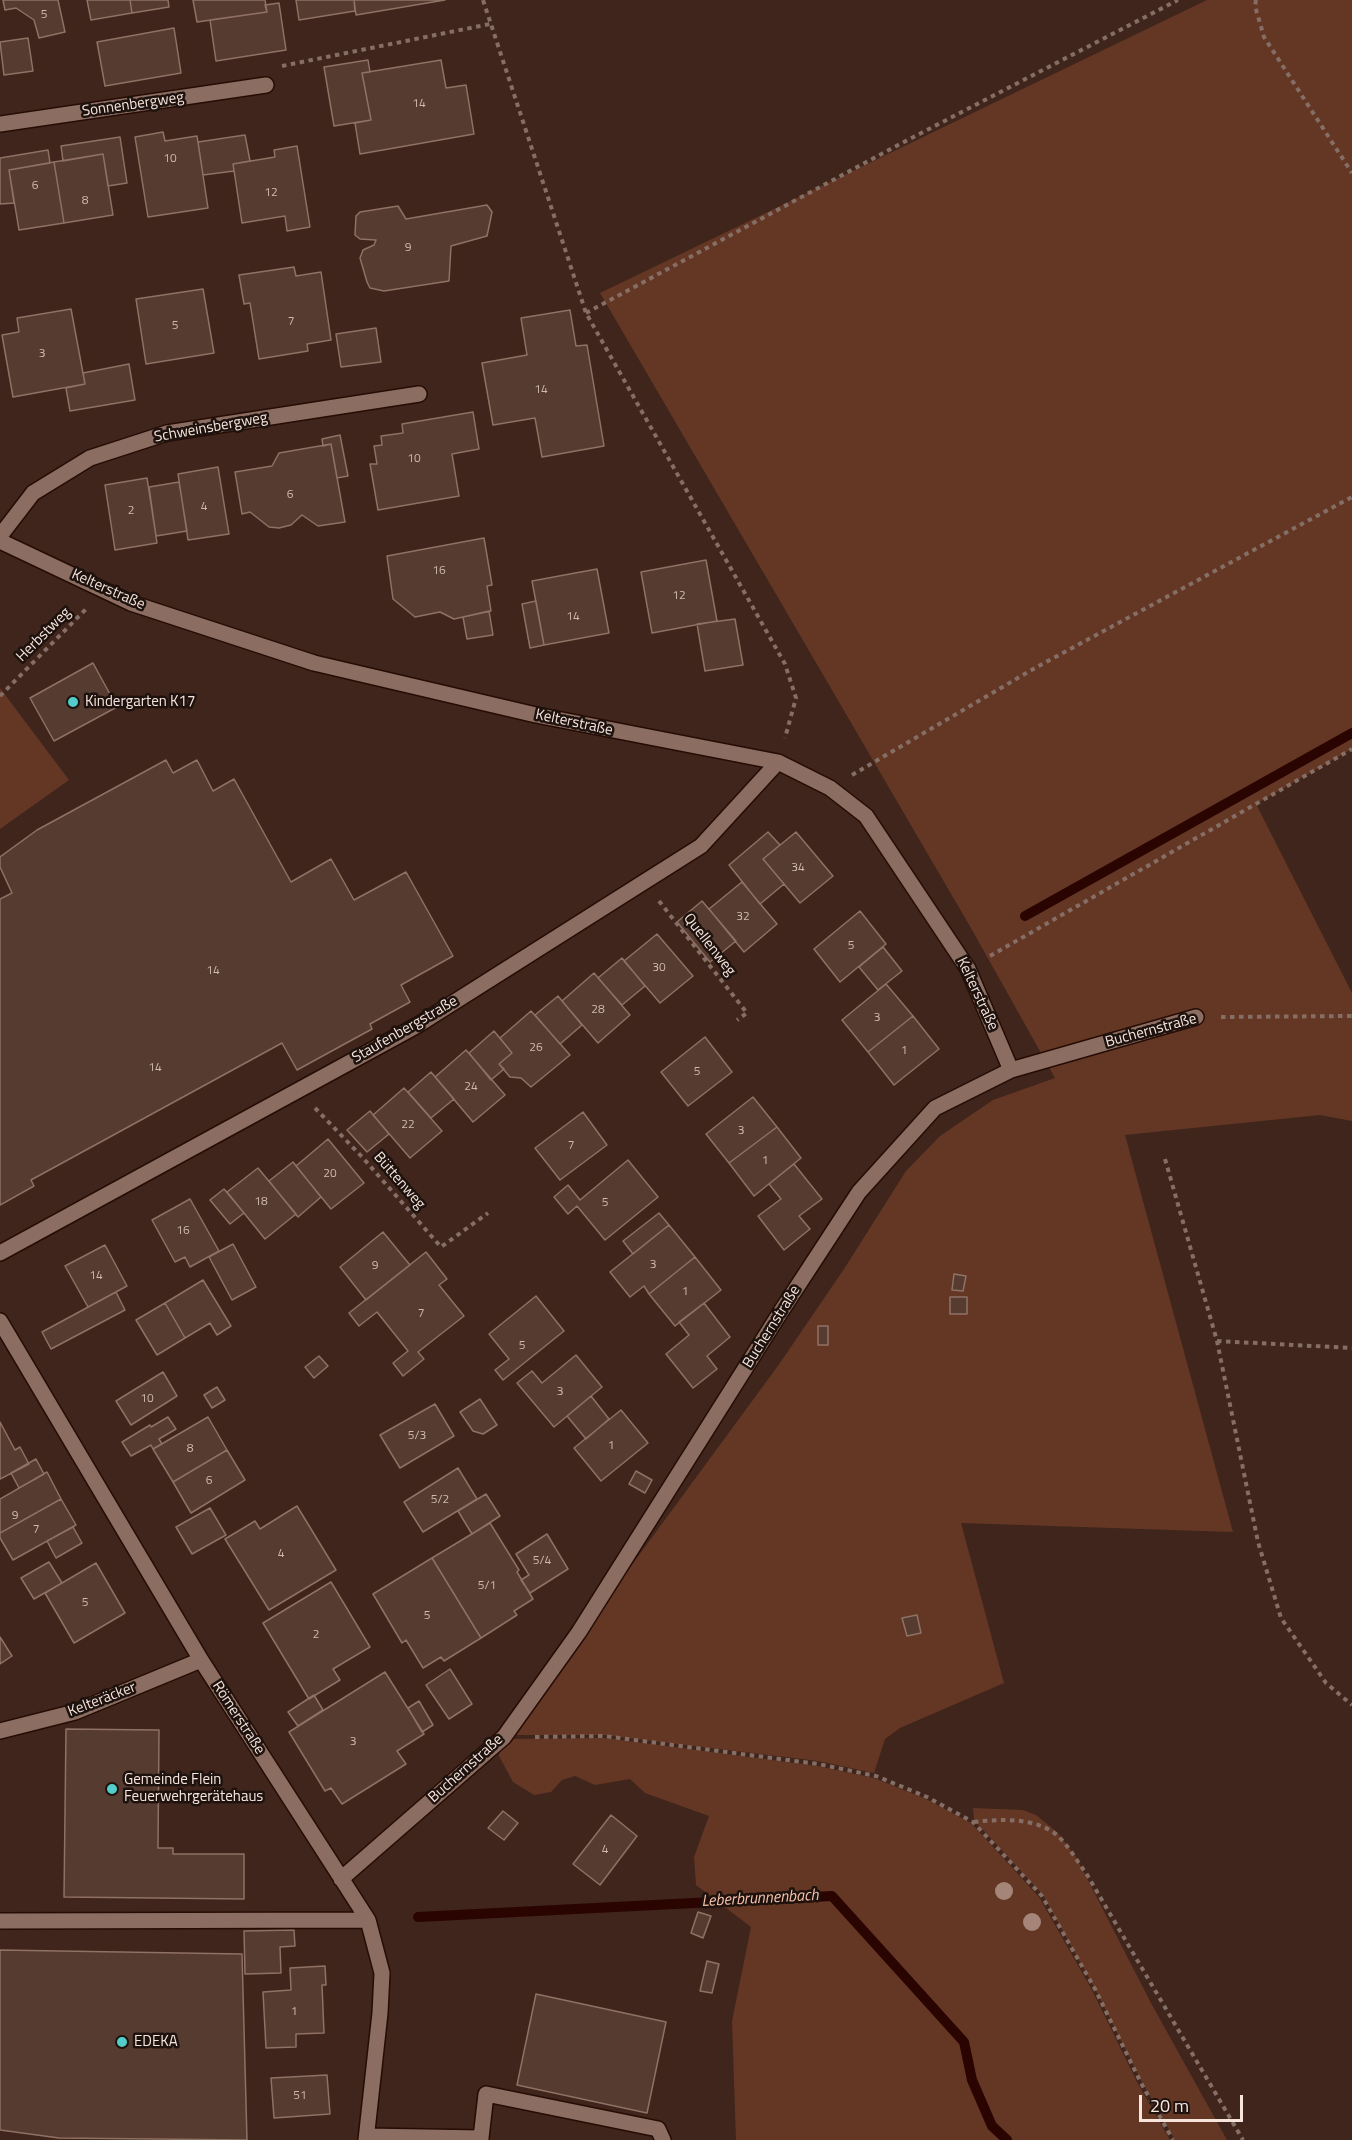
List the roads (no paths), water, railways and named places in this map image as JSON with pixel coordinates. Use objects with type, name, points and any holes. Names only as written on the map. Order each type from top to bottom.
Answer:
[{"type":"street","name":"Sonnenbergweg","points":[[0,124],[266,85]]},
{"type":"street","name":"Schweinsbergweg","points":[[0,539],[33,493],[90,458],[167,433],[419,394]]},
{"type":"street","name":"Kelterstraße","points":[[0,539],[131,603],[314,663],[536,715],[778,762],[830,788],[867,816],[968,969],[1011,1070]]},
{"type":"street","name":"Staufenbergstraße","points":[[0,1252],[418,1025],[701,846],[778,762]]},
{"type":"street","name":"Buchernstraße","points":[[341,1878],[504,1737],[579,1632],[859,1192],[935,1108],[1011,1070],[1196,1017]]},
{"type":"street","name":"Römerstraße","points":[[0,1321],[201,1660],[368,1920],[382,1973],[367,2138]]},
{"type":"street","name":"Kelteräcker","points":[[0,1731],[75,1712],[201,1660]]},
{"type":"street","points":[[0,1921],[368,1920]]},
{"type":"street","points":[[367,2138],[481,2139],[486,2094],[658,2129],[663,2140]]},
{"type":"waterway","points":[[1025,916],[1352,733]]},
{"type":"waterway","name":"Leberbrunnenbach","points":[[418,1917],[832,1896],[964,2042],[972,2080],[992,2126],[1007,2140]]},
{"type":"place","name":"Kindergarten K17","points":[[73,702]]},
{"type":"place","name":"Gemeinde Flein Feuerwehrgerätehaus","points":[[112,1789]]},
{"type":"place","name":"EDEKA","points":[[122,2042]]}]
